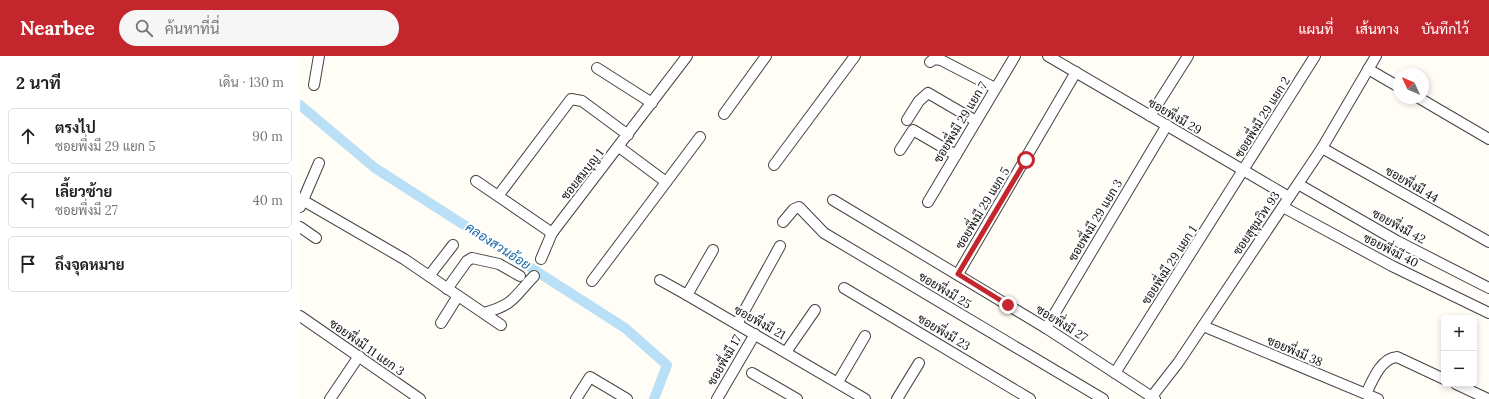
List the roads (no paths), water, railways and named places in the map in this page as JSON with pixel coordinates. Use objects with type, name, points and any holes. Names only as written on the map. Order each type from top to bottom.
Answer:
[{"type":"street","points":[[314,85],[319,56]]},
{"type":"street","name":"ซอยสมบุญ 1","points":[[541,259],[552,233],[687,56]]},
{"type":"street","points":[[724,114],[766,56]]},
{"type":"street","points":[[774,165],[855,56]]},
{"type":"street","name":"ซอยพึ่งมี 29 แยก 7","points":[[928,202],[1015,56]]},
{"type":"street","name":"ซอยพึ่งมี 29","points":[[1048,56],[1289,198]]},
{"type":"street","points":[[1150,116],[1188,56]]},
{"type":"street","name":"ซอยพึ่งมี 29 แยก 2","points":[[1244,171],[1315,56]]},
{"type":"street","name":"ซอยสุขุมวิท 93","points":[[1152,398],[1203,326],[1322,148],[1376,56]]},
{"type":"street","points":[[930,62],[934,59],[941,60],[995,88]]},
{"type":"street","points":[[596,68],[652,103]]},
{"type":"street","points":[[1368,69],[1393,84]]},
{"type":"street","name":"ซอยพึ่งมี 29 แยก 5","points":[[958,274],[1076,72]]},
{"type":"street","points":[[907,120],[919,101],[928,93],[976,120]]},
{"type":"street","points":[[498,196],[571,99],[582,101],[628,135]]},
{"type":"street","points":[[1428,104],[1489,139]]},
{"type":"street","name":"ซอยพึ่งมี 29 แยก 3","points":[[1046,328],[1167,126]]},
{"type":"street","points":[[900,150],[913,130],[956,154]]},
{"type":"street","points":[[592,281],[700,137]]},
{"type":"street","points":[[619,147],[666,182]]},
{"type":"street","name":"ซอยพึ่งมี 44","points":[[1322,148],[1489,242]]},
{"type":"street","points":[[319,163],[302,204],[404,260],[501,325]]},
{"type":"street","name":"ซอยพึ่งมี 29 แยก 1","points":[[1115,373],[1244,171]]},
{"type":"street","points":[[476,181],[552,233]]},
{"type":"street","name":"ซอยพึ่งมี 42","points":[[1298,184],[1397,241],[1489,288]]},
{"type":"street","name":"ซอยพึ่งมี 27","points":[[833,200],[1046,328],[1152,398]]},
{"type":"street","name":"ซอยพึ่งมี 40","points":[[1283,207],[1392,266],[1489,313]]},
{"type":"street","name":"ซอยพึ่งมี 25","points":[[784,222],[794,209],[799,208],[824,233],[1103,399]]},
{"type":"street","points":[[300,226],[316,238]]},
{"type":"street","points":[[429,276],[453,245]]},
{"type":"street","points":[[737,324],[780,246]]},
{"type":"street","points":[[687,296],[713,250]]},
{"type":"street","points":[[447,288],[467,261],[472,258],[499,264],[520,276]]},
{"type":"street","points":[[484,313],[500,309],[514,300],[534,276]]},
{"type":"street","name":"ซอยพึ่งมี 21","points":[[660,280],[865,399]]},
{"type":"street","name":"ซอยพึ่งมี 23","points":[[844,288],[1030,399]]},
{"type":"street","points":[[441,323],[458,296]]},
{"type":"street","points":[[786,352],[815,310]]},
{"type":"street","name":"ซอยพึ่งมี 11 แยก 3","points":[[301,318],[359,356],[416,398]]},
{"type":"street","name":"ซอยพึ่งมี 38","points":[[1203,326],[1357,392],[1378,399]]},
{"type":"street","name":"ซอยพึ่งมี 17","points":[[717,399],[754,334]]},
{"type":"street","points":[[838,382],[865,336]]},
{"type":"street","points":[[330,399],[359,356]]},
{"type":"street","points":[[1366,394],[1380,370],[1392,358],[1398,357],[1441,378]]},
{"type":"street","points":[[897,399],[919,363]]},
{"type":"street","points":[[752,373],[797,399]]},
{"type":"street","points":[[576,399],[590,378],[627,399]]},
{"type":"street","points":[[1462,387],[1488,399]]},
{"type":"waterway","name":"คลองสวนอ้อย","points":[[300,105],[375,168],[625,328],[667,365],[654,399]]}]
